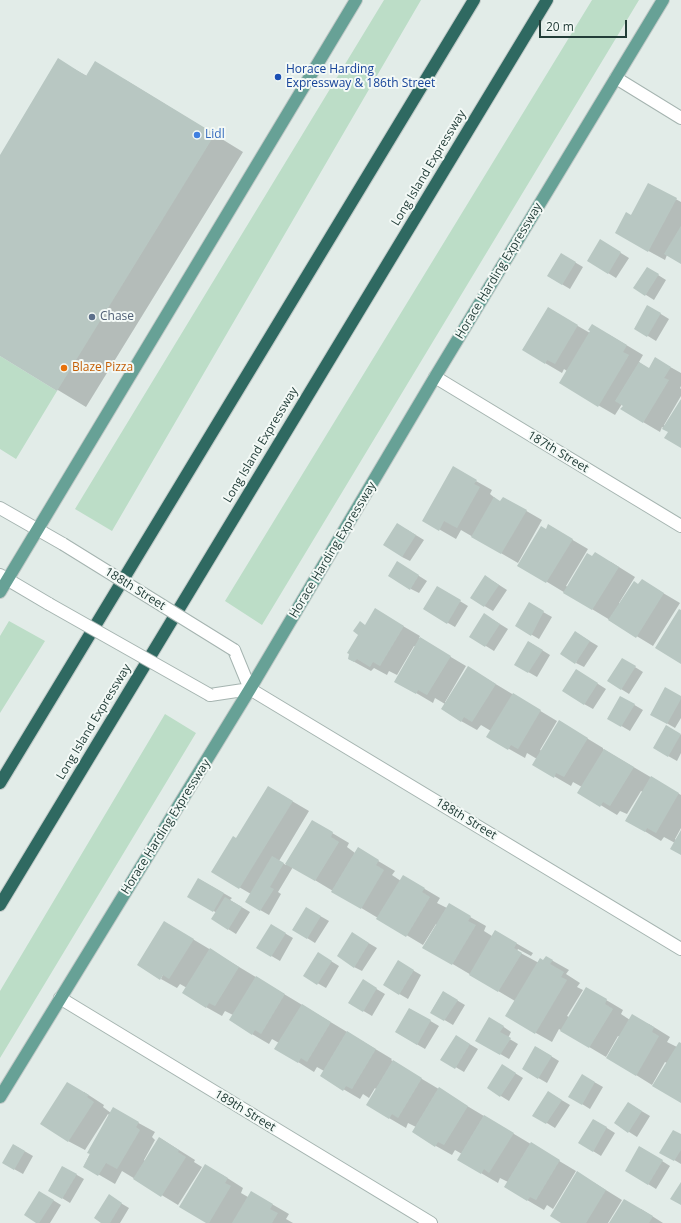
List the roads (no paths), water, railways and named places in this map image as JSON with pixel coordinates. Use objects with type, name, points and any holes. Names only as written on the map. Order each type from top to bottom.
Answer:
[{"type":"highway","points":[[0,783],[474,0]]},
{"type":"highway","name":"Long Island Expressway","points":[[0,905],[547,0]]},
{"type":"main road","points":[[0,592],[4,577],[38,530],[356,0]]},
{"type":"main road","name":"Horace Harding Expressway","points":[[0,1097],[250,689],[435,377],[663,0]]},
{"type":"street","points":[[616,78],[681,118]]},
{"type":"street","name":"187th Street","points":[[435,377],[681,526]]},
{"type":"street","name":"188th Street","points":[[0,508],[63,544],[234,650],[250,689],[681,949]]},
{"type":"street","points":[[4,577],[210,695],[250,689]]},
{"type":"street","name":"189th Street","points":[[60,998],[430,1223]]},
{"type":"place","name":"Horace Harding Expressway & 186th Street","points":[[278,77]]},
{"type":"place","name":"Lidl","points":[[197,135]]},
{"type":"place","name":"Chase","points":[[92,317]]},
{"type":"place","name":"Blaze Pizza","points":[[64,368]]}]
